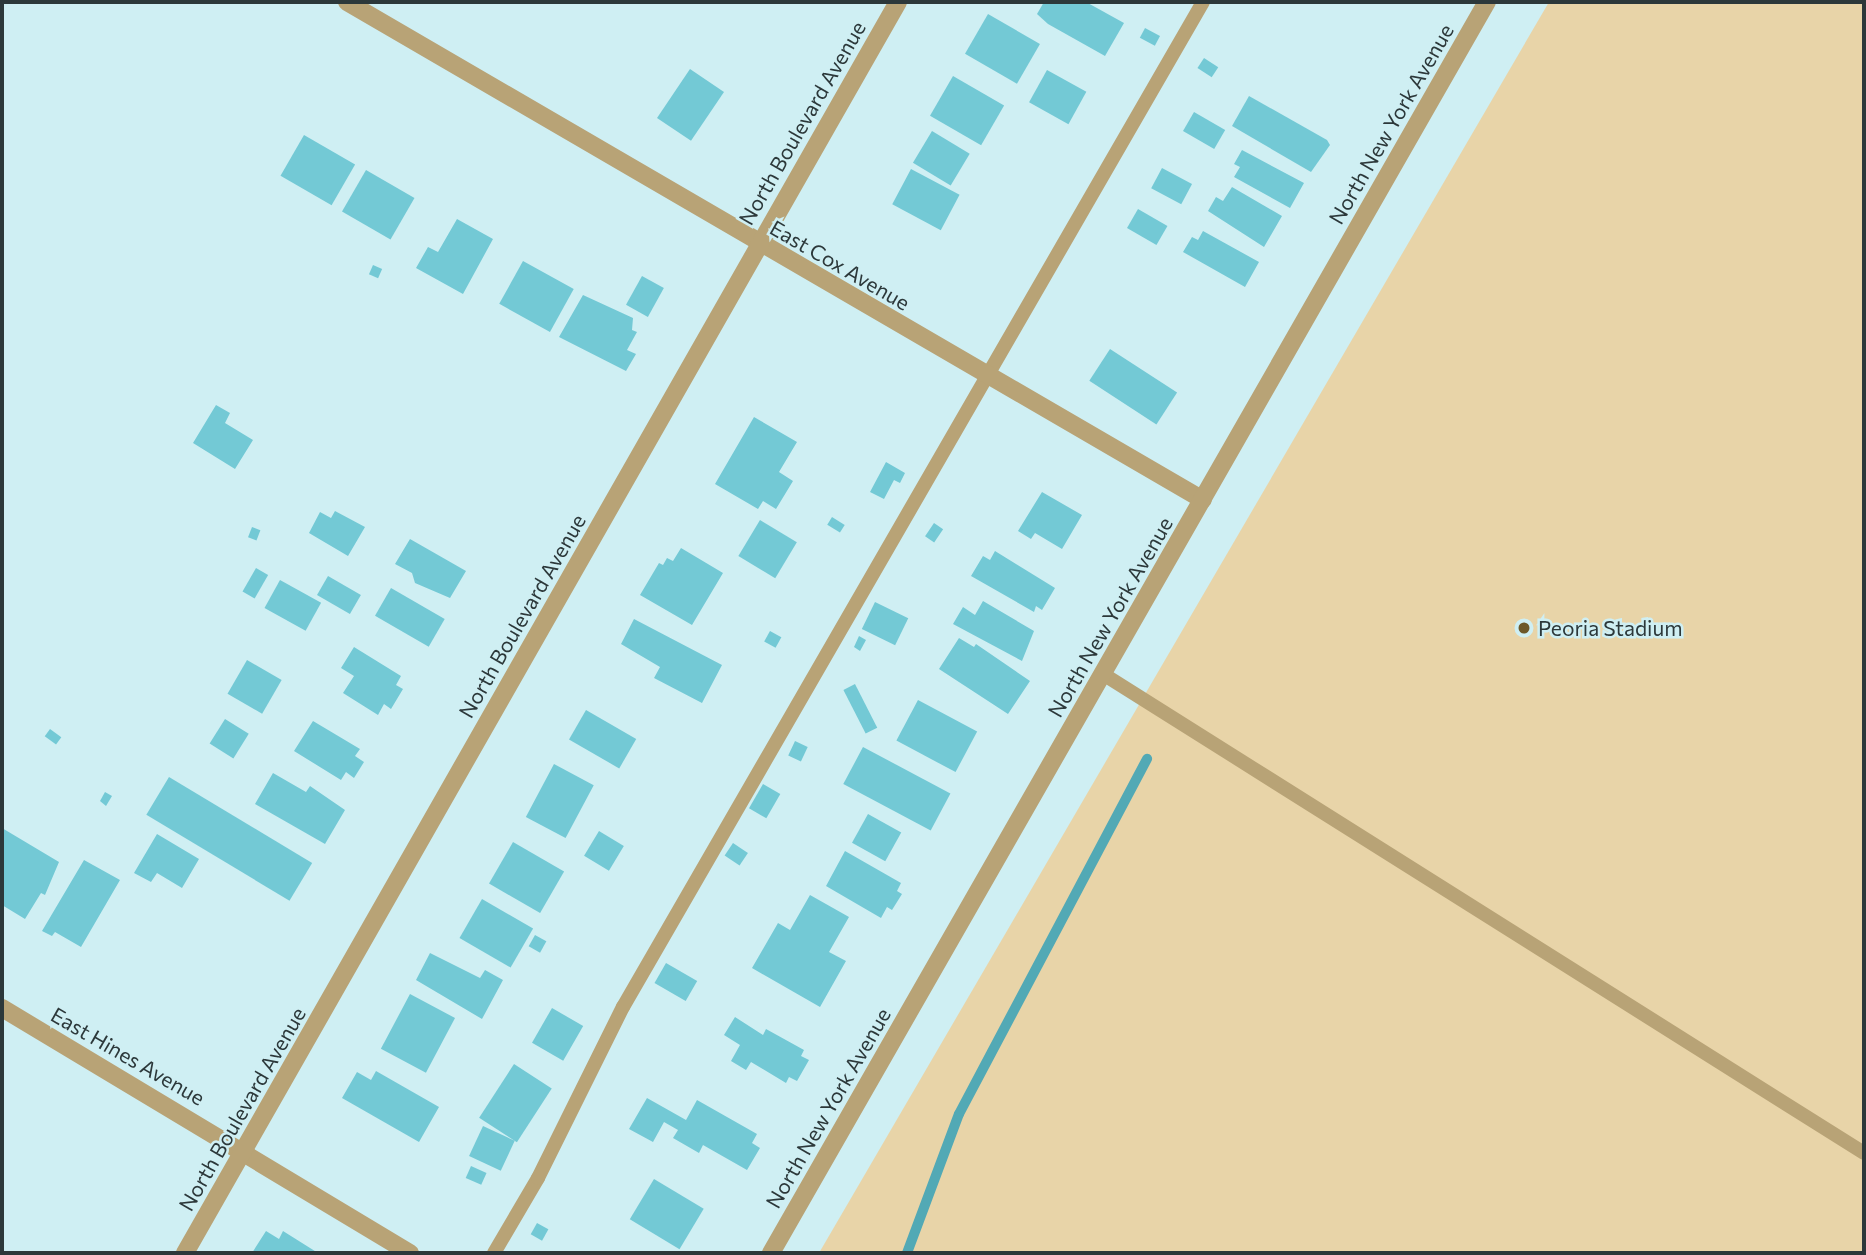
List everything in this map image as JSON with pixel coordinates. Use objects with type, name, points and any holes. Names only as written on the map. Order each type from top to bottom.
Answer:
[{"type":"street","name":"East Cox Avenue","points":[[347,2],[759,245],[1203,500]]},
{"type":"street","name":"North Boulevard Avenue","points":[[186,1253],[898,2]]},
{"type":"street","name":"North New York Avenue","points":[[771,1253],[1487,2]]},
{"type":"street","name":"East Hines Avenue","points":[[2,1008],[244,1150],[410,1253]]},
{"type":"lane","points":[[495,1253],[538,1178],[623,1007],[984,375],[1203,2]]},
{"type":"lane","points":[[1103,674],[1864,1153]]},
{"type":"shaded area","name":"Peoria Stadium","points":[[1549,2],[1864,2],[1864,1253],[819,1253]]},
{"type":"building","points":[[1044,2],[1086,2],[1124,23],[1105,56],[1048,24],[1037,14]]},
{"type":"building","points":[[988,14],[1040,44],[1017,84],[965,54]]},
{"type":"building","points":[[1145,28],[1160,36],[1155,46],[1140,38]]},
{"type":"building","points":[[1204,58],[1218,67],[1212,77],[1197,68]]},
{"type":"building","points":[[690,69],[724,92],[691,141],[657,118]]},
{"type":"building","points":[[1047,70],[1086,92],[1068,124],[1029,102]]},
{"type":"building","points":[[953,76],[1004,106],[981,145],[930,116]]},
{"type":"building","points":[[1249,96],[1327,140],[1330,145],[1311,172],[1232,126]]},
{"type":"building","points":[[1194,112],[1225,130],[1214,149],[1183,131]]},
{"type":"building","points":[[932,131],[970,154],[951,185],[913,163]]},
{"type":"building","points":[[304,135],[355,164],[332,205],[280,176]]},
{"type":"building","points":[[1242,150],[1304,183],[1290,208],[1234,177],[1240,167],[1234,164]]},
{"type":"building","points":[[1162,168],[1192,184],[1181,204],[1151,188]]},
{"type":"building","points":[[911,169],[960,195],[941,230],[892,204]]},
{"type":"building","points":[[366,170],[414,198],[390,240],[342,212]]},
{"type":"building","points":[[1232,187],[1282,216],[1264,247],[1208,211],[1216,197],[1223,201]]},
{"type":"building","points":[[1138,209],[1167,226],[1156,245],[1127,228]]},
{"type":"building","points":[[457,219],[493,239],[463,294],[416,268],[428,247],[438,252]]},
{"type":"building","points":[[1203,231],[1259,262],[1245,287],[1183,252],[1192,237],[1198,240]]},
{"type":"building","points":[[523,261],[574,289],[550,332],[499,304]]},
{"type":"building","points":[[373,265],[382,269],[378,278],[369,274]]},
{"type":"building","points":[[642,276],[664,288],[648,317],[626,305]]},
{"type":"building","points":[[583,295],[633,318],[632,330],[637,332],[627,350],[636,354],[626,371],[559,337]]},
{"type":"building","points":[[1110,349],[1177,393],[1156,424],[1089,381]]},
{"type":"building","points":[[216,405],[230,413],[225,423],[253,440],[235,469],[193,443]]},
{"type":"building","points":[[754,417],[797,442],[779,472],[793,481],[776,509],[763,501],[758,509],[715,484]]},
{"type":"building","points":[[886,462],[905,473],[900,483],[894,480],[884,499],[870,492]]},
{"type":"building","points":[[1042,492],[1082,515],[1062,549],[1035,533],[1031,539],[1018,531]]},
{"type":"building","points":[[335,511],[365,527],[348,556],[309,533],[320,512],[331,518]]},
{"type":"building","points":[[832,517],[845,525],[840,533],[827,525]]},
{"type":"building","points":[[760,520],[797,542],[775,578],[738,556]]},
{"type":"building","points":[[934,523],[943,529],[934,542],[925,536]]},
{"type":"building","points":[[252,527],[260,530],[256,540],[248,537]]},
{"type":"building","points":[[410,539],[466,571],[450,598],[415,583],[412,573],[395,564]]},
{"type":"building","points":[[681,548],[723,573],[692,625],[640,595],[659,563],[663,565],[667,558],[673,561]]},
{"type":"building","points":[[995,551],[1055,588],[1042,610],[1036,606],[1034,612],[971,576],[983,556],[990,560]]},
{"type":"building","points":[[256,568],[268,575],[255,598],[243,591]]},
{"type":"building","points":[[328,576],[361,595],[350,614],[317,595]]},
{"type":"building","points":[[280,580],[321,603],[306,631],[264,608]]},
{"type":"building","points":[[391,588],[445,619],[429,647],[375,616]]},
{"type":"building","points":[[983,601],[1034,631],[1022,661],[953,624],[963,607],[975,615]]},
{"type":"building","points":[[875,602],[908,618],[895,645],[862,629]]},
{"type":"building","points":[[634,619],[722,665],[702,703],[654,678],[660,667],[621,644]]},
{"type":"building","points":[[770,631],[781,637],[776,648],[764,641]]},
{"type":"building","points":[[859,636],[866,640],[860,651],[854,647]]},
{"type":"building","points":[[959,638],[974,647],[976,644],[1030,681],[1008,714],[939,669]]},
{"type":"building","points":[[354,647],[401,676],[396,685],[403,689],[391,709],[384,704],[378,715],[343,693],[354,676],[341,668]]},
{"type":"building","points":[[247,660],[282,680],[262,714],[227,694]]},
{"type":"building","points":[[855,684],[877,728],[866,734],[843,690]]},
{"type":"building","points":[[918,700],[977,731],[956,772],[896,741]]},
{"type":"building","points":[[586,710],[636,739],[619,768],[569,739]]},
{"type":"building","points":[[225,719],[249,734],[233,758],[210,744]]},
{"type":"building","points":[[313,721],[360,749],[355,756],[364,762],[354,778],[346,772],[341,780],[294,751]]},
{"type":"building","points":[[50,729],[61,737],[56,745],[45,736]]},
{"type":"building","points":[[795,741],[808,747],[801,761],[788,756]]},
{"type":"building","points":[[863,747],[950,793],[931,831],[843,784]]},
{"type":"building","points":[[554,764],[594,785],[566,838],[526,817]]},
{"type":"building","points":[[273,773],[306,792],[310,786],[345,810],[325,844],[255,804]]},
{"type":"building","points":[[169,777],[312,863],[289,901],[146,815]]},
{"type":"building","points":[[763,784],[780,794],[766,818],[749,808]]},
{"type":"building","points":[[105,792],[112,796],[106,806],[100,801]]},
{"type":"building","points":[[868,814],[901,832],[885,861],[852,843]]},
{"type":"building","points":[[2,828],[59,862],[45,895],[41,893],[25,919],[2,905]]},
{"type":"building","points":[[599,831],[624,846],[609,871],[584,856]]},
{"type":"building","points":[[157,834],[199,859],[182,888],[157,873],[151,882],[134,873]]},
{"type":"building","points":[[513,842],[564,871],[540,913],[489,884]]},
{"type":"building","points":[[733,843],[748,853],[740,866],[725,855]]},
{"type":"building","points":[[845,851],[901,883],[897,891],[902,894],[892,910],[887,907],[881,918],[826,886]]},
{"type":"building","points":[[84,860],[120,880],[81,947],[55,932],[52,936],[42,931]]},
{"type":"building","points":[[810,895],[849,917],[829,952],[846,961],[820,1007],[752,968],[778,923],[790,930]]},
{"type":"building","points":[[482,899],[533,928],[511,967],[460,938]]},
{"type":"building","points":[[535,935],[546,941],[540,953],[529,946]]},
{"type":"building","points":[[430,953],[480,978],[485,970],[503,980],[482,1019],[416,980]]},
{"type":"building","points":[[666,963],[697,981],[686,1001],[654,983]]},
{"type":"building","points":[[410,994],[455,1018],[426,1073],[381,1049]]},
{"type":"building","points":[[552,1008],[583,1026],[563,1061],[532,1043]]},
{"type":"building","points":[[735,1017],[763,1035],[766,1029],[804,1050],[801,1056],[809,1060],[797,1081],[789,1077],[786,1083],[751,1062],[746,1070],[731,1061],[740,1045],[724,1035]]},
{"type":"building","points":[[514,1064],[552,1089],[517,1142],[479,1118]]},
{"type":"building","points":[[376,1071],[439,1107],[419,1142],[342,1098],[357,1072],[371,1080]]},
{"type":"building","points":[[647,1098],[686,1120],[697,1100],[757,1134],[752,1143],[760,1148],[747,1170],[703,1145],[699,1153],[673,1138],[678,1130],[664,1122],[653,1142],[629,1129]]},
{"type":"building","points":[[483,1126],[515,1141],[501,1171],[469,1156]]},
{"type":"building","points":[[471,1166],[487,1173],[481,1185],[466,1178]]},
{"type":"building","points":[[654,1179],[704,1209],[680,1249],[630,1219]]},
{"type":"building","points":[[537,1223],[548,1229],[542,1241],[531,1234]]},
{"type":"building","points":[[266,1231],[279,1239],[283,1231],[318,1253],[252,1253]]},
{"type":"waterway","points":[[907,1253],[959,1114],[1147,759]]},
{"type":"place","name":"Peoria Stadium","points":[[1524,628]]}]
